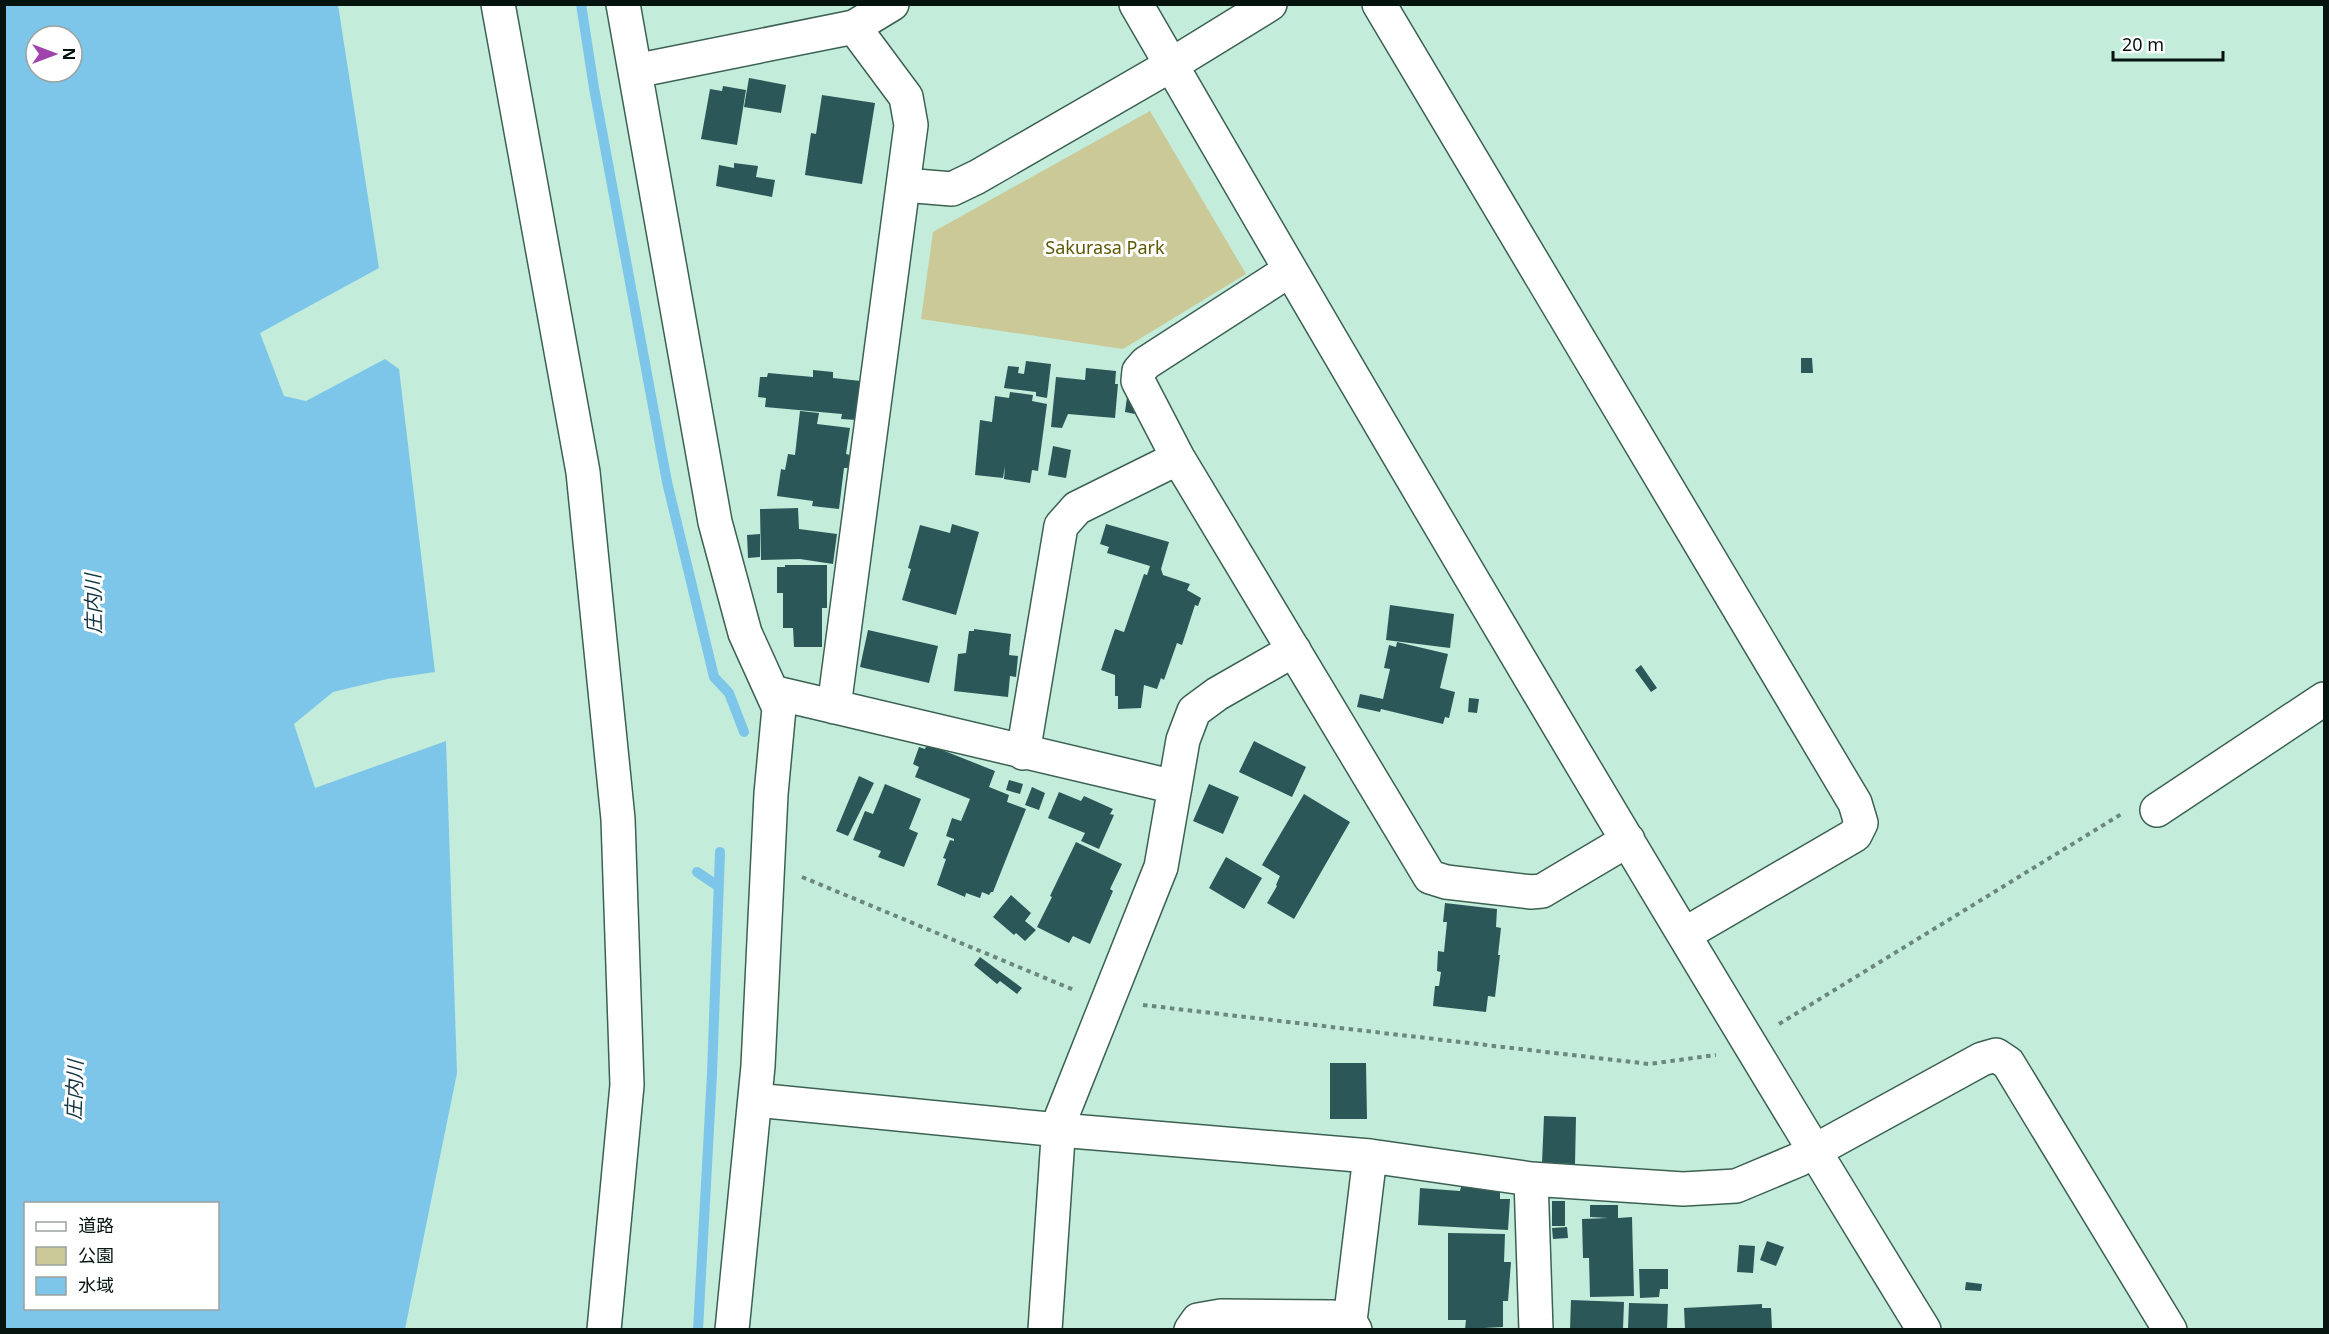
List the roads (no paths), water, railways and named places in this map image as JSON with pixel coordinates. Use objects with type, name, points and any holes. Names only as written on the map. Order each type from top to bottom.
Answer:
[{"type":"street","points":[[498,4],[583,472],[618,819],[627,1085],[604,1329]]},
{"type":"street","points":[[623,4],[715,522],[745,633],[778,708],[771,794],[755,1100],[732,1329]]},
{"type":"street","points":[[635,71],[854,27],[892,4]]},
{"type":"street","points":[[1136,4],[1290,270],[1628,840],[1814,1151],[1924,1329]]},
{"type":"street","points":[[904,185],[952,189],[977,177],[1171,65],[1270,4]]},
{"type":"street","points":[[1380,4],[1855,803],[1861,823],[1855,835],[1685,934]]},
{"type":"street","points":[[834,707],[911,125],[906,97],[854,27]]},
{"type":"street","points":[[1290,270],[1146,363],[1139,371],[1138,381],[1178,458],[1430,877],[1456,883],[1532,892],[1542,891],[1628,840]]},
{"type":"street","points":[[1023,753],[1061,526],[1077,508],[1178,458]]},
{"type":"street","points":[[1045,1329],[1059,1130],[1077,1073],[1161,867],[1183,740],[1194,711],[1217,694],[1294,650]]},
{"type":"street","points":[[772,692],[1175,787]]},
{"type":"street","points":[[2157,810],[2325,699]]},
{"type":"street","points":[[755,1100],[1059,1130],[1370,1156],[1531,1179],[1683,1189],[1736,1185],[1814,1151],[1982,1059],[1996,1055],[2008,1063],[2170,1329]]},
{"type":"street","points":[[1191,1329],[1198,1320],[1223,1323],[1333,1317],[1353,1325],[1370,1156]]},
{"type":"street","points":[[1531,1179],[1536,1329]]},
{"type":"water","name":"庄内川","points":[[5,4],[338,5],[379,268],[260,333],[284,396],[306,401],[385,359],[399,369],[435,672],[387,679],[333,692],[294,724],[315,788],[446,741],[457,1073],[405,1329],[5,1329]]},
{"type":"waterway","points":[[581,4],[594,88],[667,482],[714,677],[729,693],[744,732]]},
{"type":"waterway","points":[[698,1330],[712,1074],[720,852]]},
{"type":"waterway","points":[[697,872],[718,886]]},
{"type":"park label","name":"Sakurasa Park","points":[[1105,247]]}]
